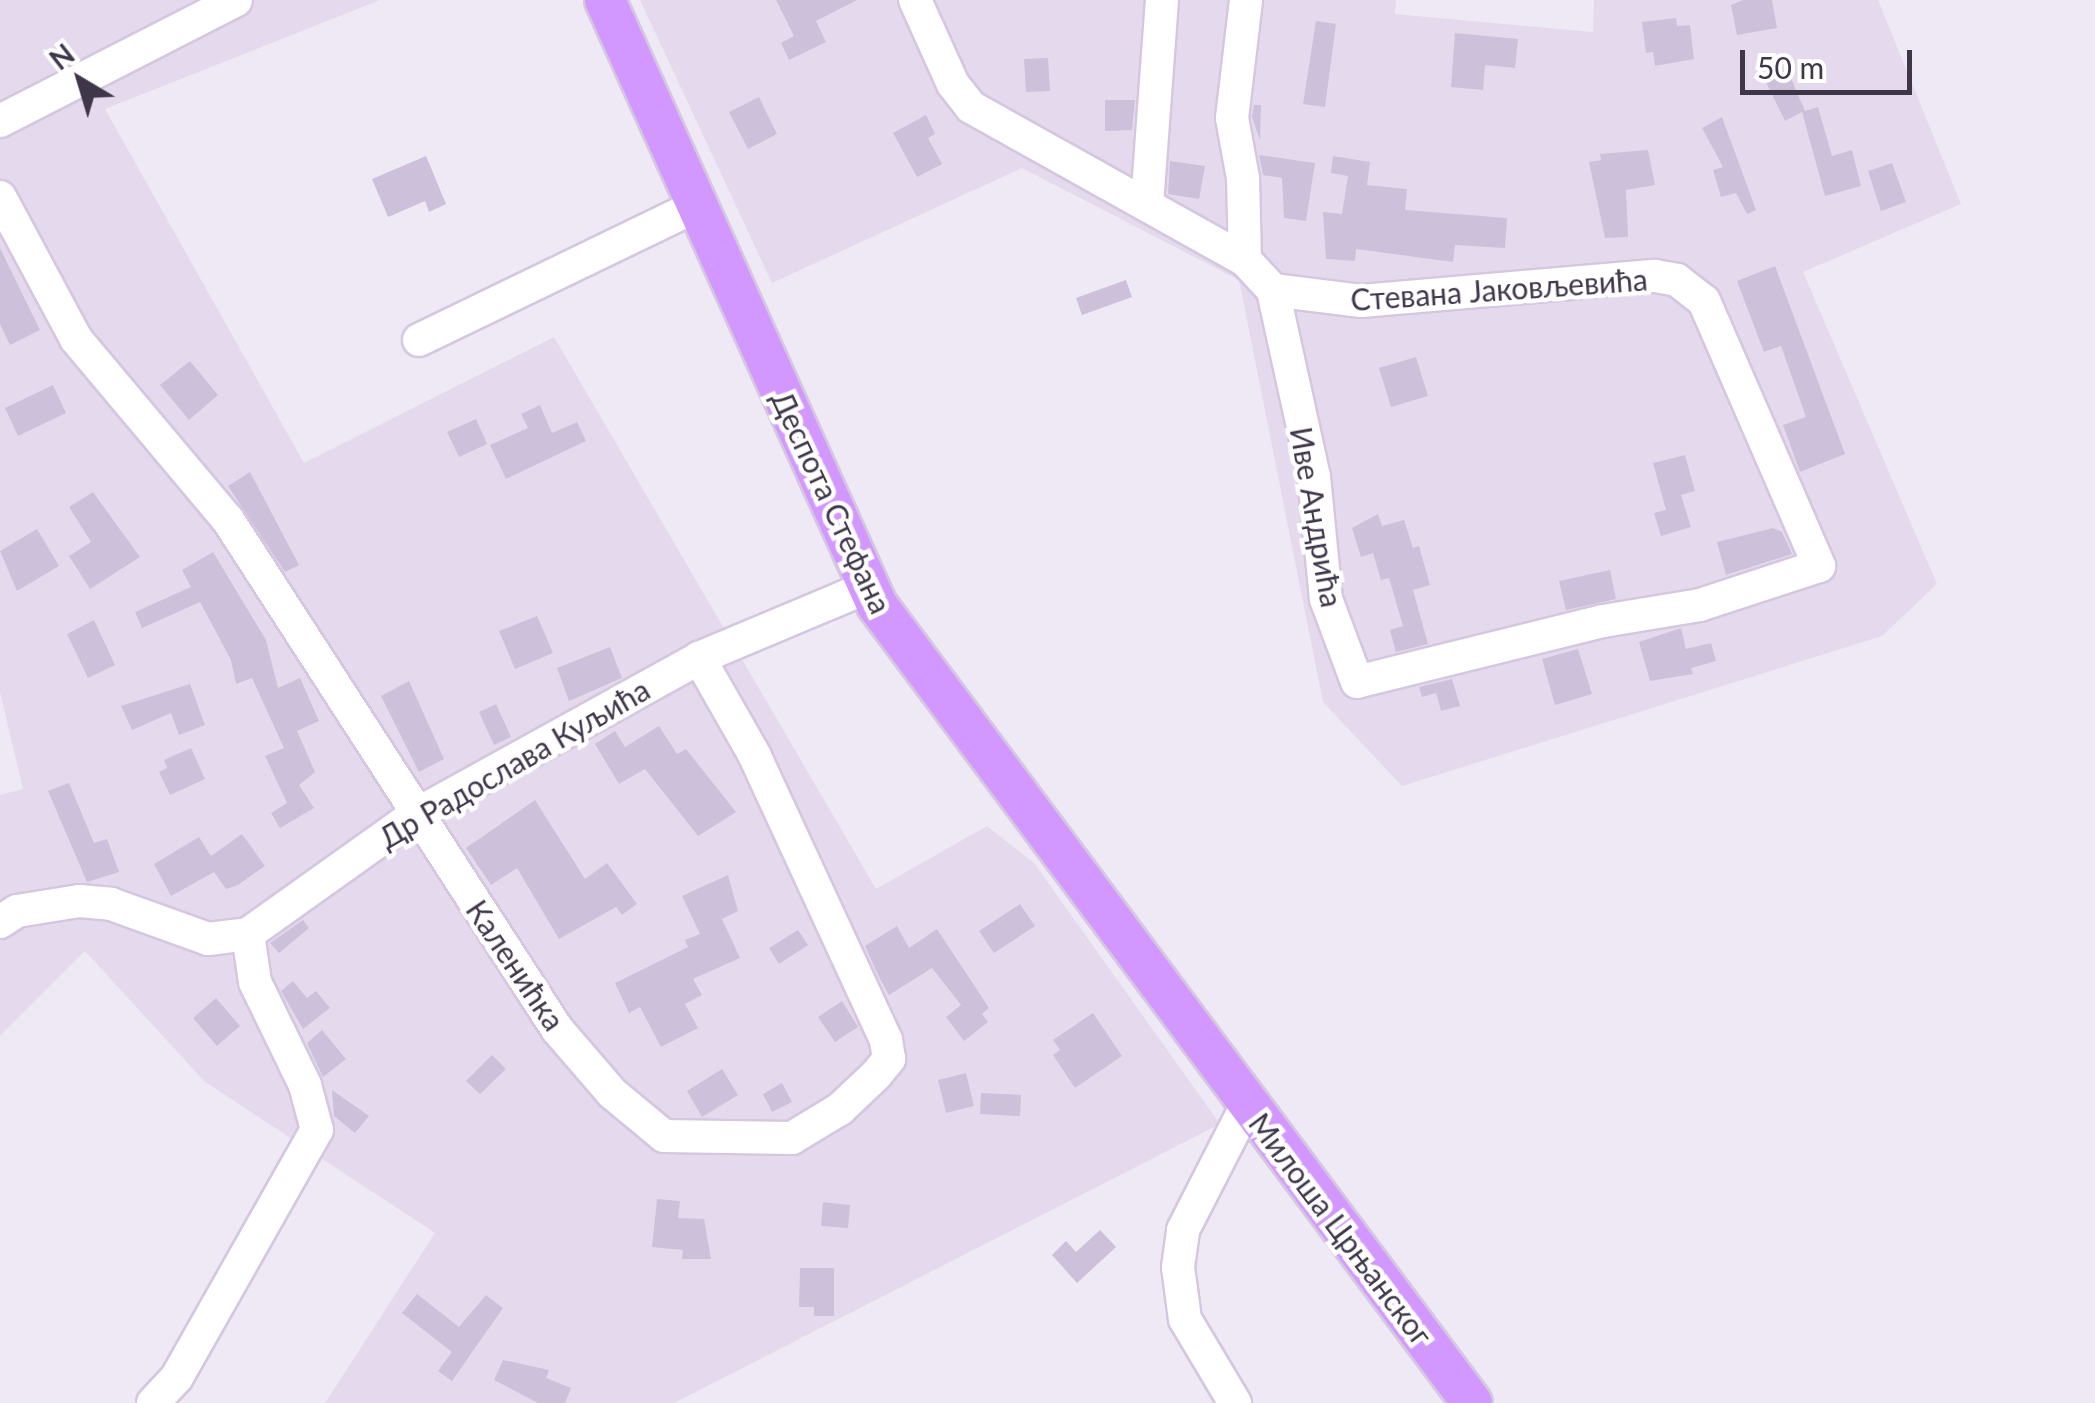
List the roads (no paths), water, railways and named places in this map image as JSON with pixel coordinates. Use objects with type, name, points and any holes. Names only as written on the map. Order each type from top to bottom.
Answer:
[{"type":"main road","name":"Деспота Стефана","points":[[615,4],[696,206],[868,587],[922,671],[1210,1055]]},
{"type":"main road","name":"Милоша Црњанског","points":[[1210,1055],[1472,1403]]},
{"type":"street","points":[[0,122],[236,0]]},
{"type":"street","points":[[915,0],[953,84],[971,107],[1245,260],[1273,290]]},
{"type":"street","points":[[1147,204],[1162,0]]},
{"type":"street","points":[[1245,260],[1243,178],[1232,118],[1246,0]]},
{"type":"street","name":"Каленићка","points":[[0,197],[76,339],[228,520],[414,815],[558,1029],[630,1109],[664,1136],[792,1138],[840,1109],[890,1059],[755,756],[699,658]]},
{"type":"street","points":[[418,340],[696,206]]},
{"type":"street","name":"Стевана Јаковљевића","points":[[1273,290],[1319,301],[1361,301],[1655,276],[1678,280],[1704,301],[1819,566],[1700,605],[1604,621],[1357,682]]},
{"type":"street","name":"Иве Андрића","points":[[1273,290],[1314,476],[1326,599],[1357,682]]},
{"type":"street","name":"Др Радослава Куљића","points":[[248,934],[414,815],[699,658],[868,587]]},
{"type":"street","points":[[0,922],[17,911],[79,901],[112,904],[208,940],[248,934],[255,982],[305,1085],[317,1130],[196,1345],[153,1403]]},
{"type":"street","points":[[1235,1403],[1185,1320],[1178,1267],[1183,1230],[1247,1106]]}]
